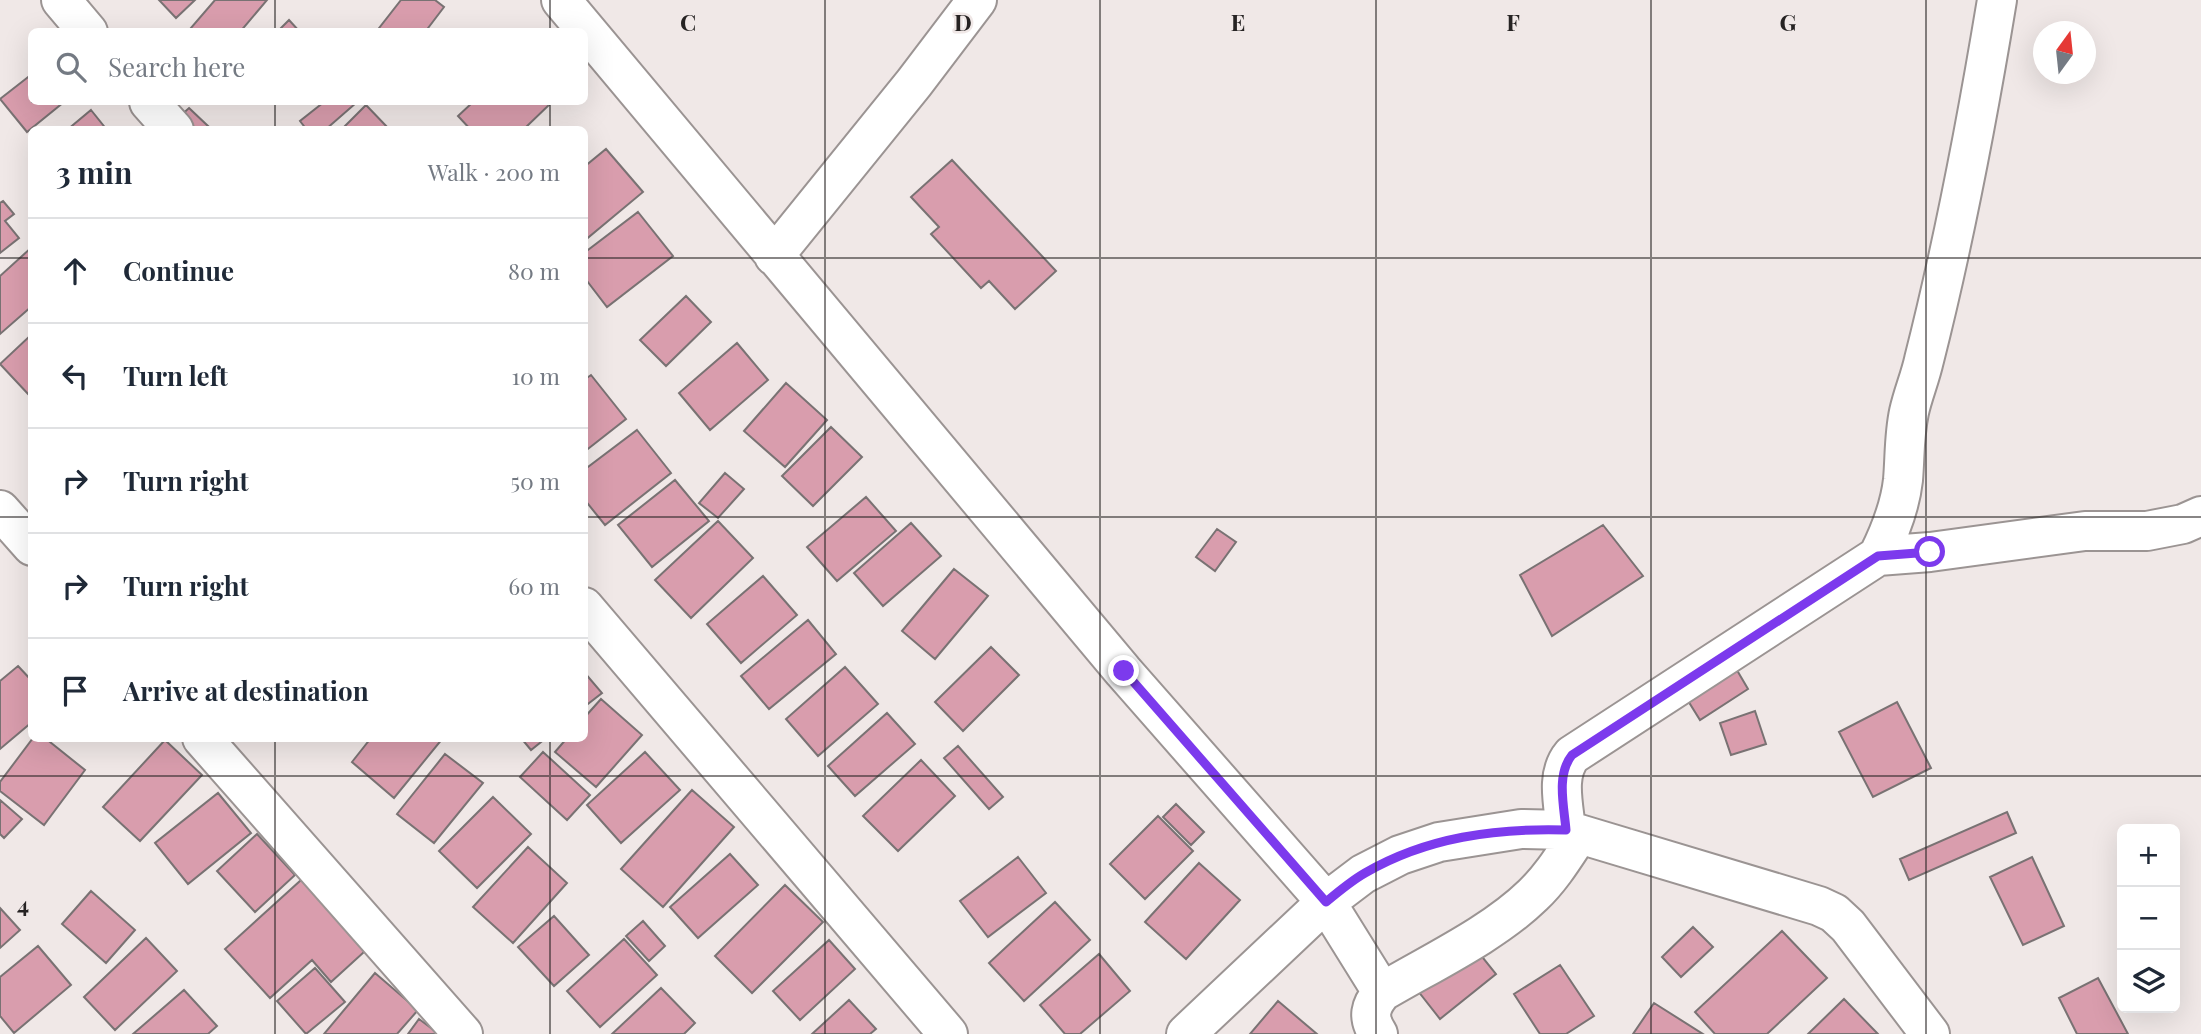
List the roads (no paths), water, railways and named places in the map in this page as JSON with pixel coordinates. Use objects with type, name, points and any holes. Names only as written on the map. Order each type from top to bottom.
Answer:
[{"type":"street","points":[[61,0],[85,28]]},
{"type":"street","points":[[561,0],[584,28]]},
{"type":"street","points":[[775,256],[914,83],[976,0]]},
{"type":"street","points":[[1878,556],[1890,532],[1903,482],[1905,437],[1910,410],[1954,226],[1980,102],[1997,0]]},
{"type":"street","points":[[588,32],[1115,661],[1326,902],[1382,992]]},
{"type":"street","points":[[152,105],[170,126]]},
{"type":"street","points":[[0,510],[28,542]]},
{"type":"street","points":[[1378,1034],[1370,1020],[1372,1004],[1382,992],[1514,912],[1535,894],[1554,871],[1573,832],[1562,778],[1565,764],[1572,755],[1878,556],[1930,552],[2085,531],[2147,531],[2183,524],[2201,516]]},
{"type":"street","points":[[588,612],[948,1034]]},
{"type":"street","points":[[206,742],[463,1034]]},
{"type":"street","points":[[1186,1034],[1326,902],[1363,874],[1400,855],[1439,842],[1521,829],[1573,832],[1819,906],[1834,913],[1848,926],[1930,1034]]}]
